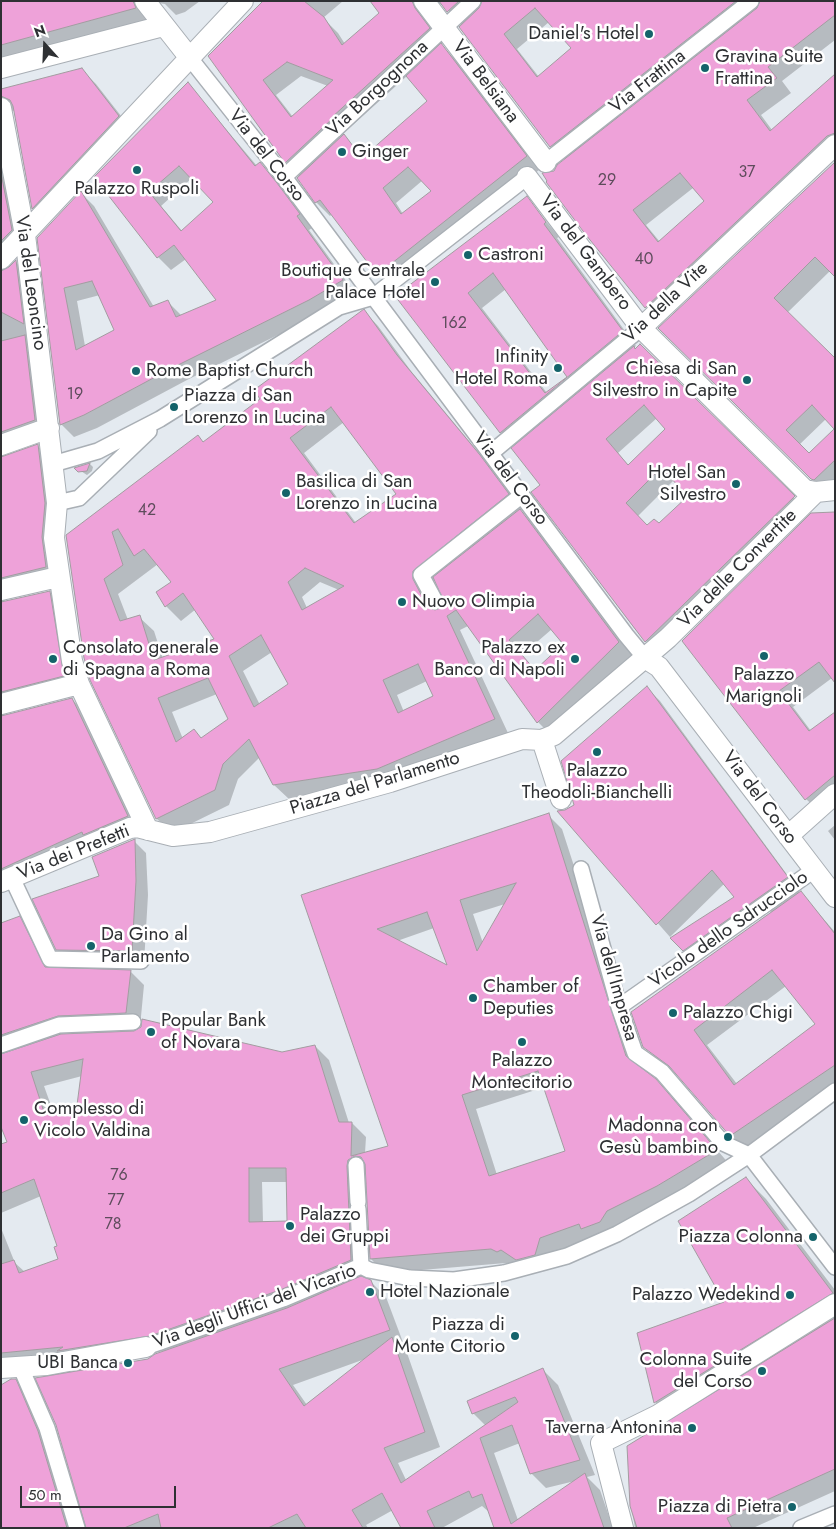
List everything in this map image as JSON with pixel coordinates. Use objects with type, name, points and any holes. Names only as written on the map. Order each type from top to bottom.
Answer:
[{"type":"street","points":[[145,1],[189,57]]},
{"type":"street","points":[[1,259],[243,1]]},
{"type":"street","name":"Via Belsiana","points":[[424,1],[546,162]]},
{"type":"street","name":"Via Borgognona","points":[[284,176],[473,1]]},
{"type":"street","name":"Via Frattina","points":[[546,162],[751,1]]},
{"type":"street","points":[[1,68],[163,26]]},
{"type":"street","name":"Via del Corso","points":[[189,57],[284,176],[646,658],[659,667],[835,897]]},
{"type":"street","name":"Via del Leoncino","points":[[1,108],[7,175],[25,234],[58,503],[54,538],[58,577],[72,661],[79,684],[148,830]]},
{"type":"street","name":"Via della Vite","points":[[491,453],[642,328],[835,145]]},
{"type":"street","points":[[53,464],[98,450],[160,419],[338,307],[373,297],[527,177]]},
{"type":"street","name":"Via del Gambero","points":[[527,177],[642,328],[805,490],[826,491]]},
{"type":"street","points":[[58,503],[79,498],[160,419]]},
{"type":"street","points":[[1,445],[49,428]]},
{"type":"street","name":"Via delle Convertite","points":[[542,740],[554,735],[646,658],[826,491]]},
{"type":"street","points":[[435,601],[421,576],[522,495]]},
{"type":"street","points":[[1,590],[58,577]]},
{"type":"street","points":[[1,704],[79,684]]},
{"type":"street","name":"Piazza del Parlamento","points":[[148,830],[174,836],[210,832],[390,782],[522,739],[542,740]]},
{"type":"street","points":[[542,740],[561,799]]},
{"type":"street","points":[[788,836],[835,794]]},
{"type":"street","name":"Via dei Prefetti","points":[[6,880],[130,828],[148,830]]},
{"type":"street","name":"Via dell'Impresa","points":[[581,869],[619,1007],[635,1053],[662,1072],[723,1143],[749,1155]]},
{"type":"street","name":"Vicolo dello Sdrucciolo","points":[[619,1007],[814,870]]},
{"type":"street","points":[[6,880],[50,959],[141,961]]},
{"type":"street","points":[[1,1045],[59,1025],[133,1022]]},
{"type":"street","points":[[356,1165],[358,1206],[365,1268],[424,1280],[484,1277],[553,1262],[600,1243],[657,1213],[749,1155],[835,1091]]},
{"type":"street","points":[[749,1155],[835,1267]]},
{"type":"street","name":"Via degli Uffici del Vicario","points":[[1,1368],[21,1368],[146,1346],[283,1300],[365,1268]]},
{"type":"street","points":[[623,1528],[600,1444],[658,1415],[835,1304]]},
{"type":"street","points":[[21,1368],[47,1428],[77,1528]]},
{"type":"street","points":[[802,1528],[835,1514]]},
{"type":"building","points":[[1,1],[133,1],[136,8],[1,45]]},
{"type":"building","points":[[263,1],[304,1],[324,17],[342,45],[379,13],[370,1],[412,1],[430,28],[331,118],[285,163],[208,56]],"holes":[[[287,62],[333,80],[291,117],[263,80]]]},
{"type":"building","points":[[439,1],[459,1],[447,12]]},
{"type":"building","points":[[482,1],[736,1],[550,147],[459,27],[479,8]],"holes":[[[535,8],[571,48],[537,77],[504,34]]]},
{"type":"building","points":[[760,1],[835,1],[835,15],[768,67],[777,78],[747,100],[770,131],[835,74],[835,133],[827,136],[645,308],[586,235],[546,182],[542,173],[554,171],[557,165],[757,8]],"holes":[[[680,173],[704,201],[658,242],[633,210]]]},
{"type":"building","points":[[441,43],[527,156],[377,275],[320,200],[315,203],[297,178],[344,134],[362,158],[427,101],[406,76]],"holes":[[[408,167],[431,191],[401,214],[383,188]]]},
{"type":"building","points":[[82,68],[119,116],[32,209],[13,106],[10,100],[1,96],[1,89]]},
{"type":"building","points":[[188,82],[255,166],[260,162],[277,183],[300,214],[297,216],[343,280],[309,300],[174,367],[84,415],[60,425],[37,238],[81,191],[150,307],[168,300],[176,317],[216,300],[174,245],[157,258],[94,177]],"holes":[[[179,166],[213,202],[181,231],[149,192]],[[92,281],[114,330],[76,350],[64,288]]]},
{"type":"building","points":[[835,162],[835,277],[815,257],[774,298],[835,358],[835,460],[814,480],[658,328]],"holes":[[[812,405],[834,429],[809,453],[786,430]]]},
{"type":"building","points":[[1,173],[12,230],[1,241]]},
{"type":"building","points":[[527,196],[546,222],[544,224],[623,331],[500,433],[395,296]],"holes":[[[493,273],[567,377],[545,393],[468,293]]]},
{"type":"building","points":[[16,260],[24,324],[1,312],[1,271],[9,267]]},
{"type":"building","points":[[364,309],[397,355],[480,455],[509,494],[413,571],[413,579],[427,606],[435,610],[443,606],[444,602],[433,577],[520,509],[619,642],[537,723],[456,610],[447,616],[495,719],[377,769],[273,785],[249,739],[223,764],[215,790],[156,819],[90,680],[84,658],[66,535],[198,435],[203,442],[260,399],[254,390]],"holes":[[[331,407],[396,494],[354,523],[290,438]],[[118,529],[134,556],[144,549],[171,582],[156,592],[165,607],[183,593],[214,639],[154,660],[140,615],[120,621],[104,579],[123,565],[112,532]],[[305,568],[344,586],[302,610],[288,582]],[[538,614],[563,644],[535,670],[509,640]],[[261,635],[288,684],[254,707],[229,656]],[[418,664],[433,696],[398,713],[383,680]],[[208,678],[228,719],[201,738],[194,729],[176,742],[158,698]]]},
{"type":"building","points":[[25,335],[35,420],[1,432],[1,341]]},
{"type":"building","points":[[640,344],[795,496],[645,642],[531,492],[540,485],[511,448],[634,346],[635,349]],"holes":[[[644,405],[665,429],[628,465],[606,439]],[[661,468],[688,496],[659,523],[654,519],[647,525],[626,503]]]},
{"type":"building","points":[[38,444],[45,503],[42,537],[46,567],[1,578],[1,457]]},
{"type":"building","points":[[90,463],[87,471],[78,472],[74,468]]},
{"type":"building","name":"Palazzo Marignoli","points":[[835,512],[835,683],[819,662],[779,691],[809,731],[835,712],[835,775],[805,800],[682,641],[811,513]]},
{"type":"building","points":[[50,591],[64,676],[1,692],[1,602]]},
{"type":"building","points":[[647,686],[788,877],[683,951],[670,938],[734,897],[712,870],[656,925],[557,811],[565,810],[574,805],[561,761]]},
{"type":"building","points":[[72,698],[128,816],[83,835],[82,832],[1,869],[1,716]]},
{"type":"building","points":[[549,813],[626,1056],[656,1079],[717,1150],[657,1186],[607,1211],[600,1222],[581,1229],[579,1224],[540,1238],[535,1255],[516,1260],[501,1250],[497,1252],[491,1249],[370,1259],[365,1164],[361,1157],[355,1156],[348,1160],[347,1166],[351,1260],[280,1290],[150,1336],[57,1351],[63,1347],[1,1353],[1,1264],[14,1260],[19,1273],[58,1259],[54,1247],[57,1246],[34,1179],[1,1193],[1,1144],[7,1142],[1,1127],[1,1054],[61,1034],[134,1031],[141,1027],[142,1019],[282,1052],[315,1045],[339,1122],[352,1122],[351,1156],[388,1146],[301,895]],"holes":[[[516,883],[477,951],[460,900]],[[427,912],[447,965],[377,929]],[[83,1059],[77,1105],[44,1112],[31,1072]],[[538,1071],[565,1151],[489,1176],[462,1095]],[[249,1168],[286,1168],[287,1221],[249,1222]]]},
{"type":"building","points":[[135,839],[136,881],[132,951],[56,950],[32,899],[99,876],[92,857]]},
{"type":"building","name":"Palazzo Chigi","points":[[801,891],[835,934],[835,1065],[730,1136],[669,1066],[643,1047],[631,1012]],"holes":[[[772,970],[815,1024],[734,1085],[694,1030]]]},
{"type":"building","points":[[20,916],[45,967],[131,970],[126,1013],[58,1016],[1,1035],[1,923]]},
{"type":"building","name":"Palazzo Wedekind","points":[[746,1177],[833,1293],[654,1403],[637,1333],[724,1302],[678,1221]]},
{"type":"building","points":[[361,1276],[371,1280],[390,1330],[279,1369],[304,1406],[392,1337],[425,1432],[384,1448],[401,1483],[518,1402],[515,1397],[472,1414],[467,1401],[543,1368],[580,1460],[530,1474],[512,1425],[480,1438],[511,1524],[585,1473],[604,1528],[494,1528],[482,1494],[472,1498],[469,1491],[427,1511],[435,1528],[401,1528],[382,1493],[352,1510],[363,1528],[306,1528],[297,1514],[268,1528],[161,1528],[158,1514],[124,1528],[86,1528],[56,1425],[35,1378],[148,1359],[155,1354],[287,1308]]},
{"type":"building","points":[[835,1318],[835,1469],[727,1518],[732,1528],[637,1528],[630,1506],[627,1446]]},
{"type":"building","points":[[11,1379],[16,1379],[38,1431],[67,1528],[1,1528],[1,1385]]},
{"type":"place","name":"Daniel's Hotel","points":[[649,34]]},
{"type":"place","name":"Gravina Suite Frattina","points":[[705,68]]},
{"type":"place","name":"Ginger","points":[[342,152]]},
{"type":"place","name":"Palazzo Ruspoli","points":[[137,170]]},
{"type":"place","name":"Castroni","points":[[468,255]]},
{"type":"place","name":"Boutique Centrale Palace Hotel","points":[[435,282]]},
{"type":"place","name":"Infinity Hotel Roma","points":[[558,368]]},
{"type":"place","name":"Rome Baptist Church","points":[[136,371]]},
{"type":"place","name":"Chiesa di San Silvestro in Capite","points":[[747,380]]},
{"type":"place","name":"Piazza di San Lorenzo in Lucina","points":[[174,407]]},
{"type":"place","name":"Hotel San Silvestro","points":[[736,484]]},
{"type":"place","name":"Basilica di San Lorenzo in Lucina","points":[[286,493]]},
{"type":"place","name":"Nuovo Olimpia","points":[[402,602]]},
{"type":"place","name":"Palazzo Marignoli","points":[[764,656]]},
{"type":"place","name":"Consolato generale di Spagna a Roma","points":[[53,659]]},
{"type":"place","name":"Palazzo ex Banco di Napoli","points":[[575,659]]},
{"type":"place","name":"Palazzo Theodoli-Bianchelli","points":[[597,752]]},
{"type":"place","name":"Da Gino al Parlamento","points":[[91,946]]},
{"type":"place","name":"Chamber of Deputies","points":[[473,998]]},
{"type":"place","name":"Palazzo Chigi","points":[[673,1013]]},
{"type":"place","name":"Popular Bank of Novara","points":[[151,1032]]},
{"type":"place","name":"Palazzo Montecitorio","points":[[522,1042]]},
{"type":"place","name":"Complesso di Vicolo Valdina","points":[[24,1120]]},
{"type":"place","name":"Madonna con Gesù bambino","points":[[728,1137]]},
{"type":"place","name":"Palazzo dei Gruppi","points":[[290,1226]]},
{"type":"place","name":"Piazza Colonna","points":[[813,1237]]},
{"type":"place","name":"Hotel Nazionale","points":[[370,1292]]},
{"type":"place","name":"Palazzo Wedekind","points":[[790,1295]]},
{"type":"place","name":"Piazza di Monte Citorio","points":[[515,1336]]},
{"type":"place","name":"UBI Banca","points":[[128,1363]]},
{"type":"place","name":"Colonna Suite del Corso","points":[[762,1371]]},
{"type":"place","name":"Taverna Antonina","points":[[692,1428]]},
{"type":"place","name":"Piazza di Pietra","points":[[792,1507]]}]
